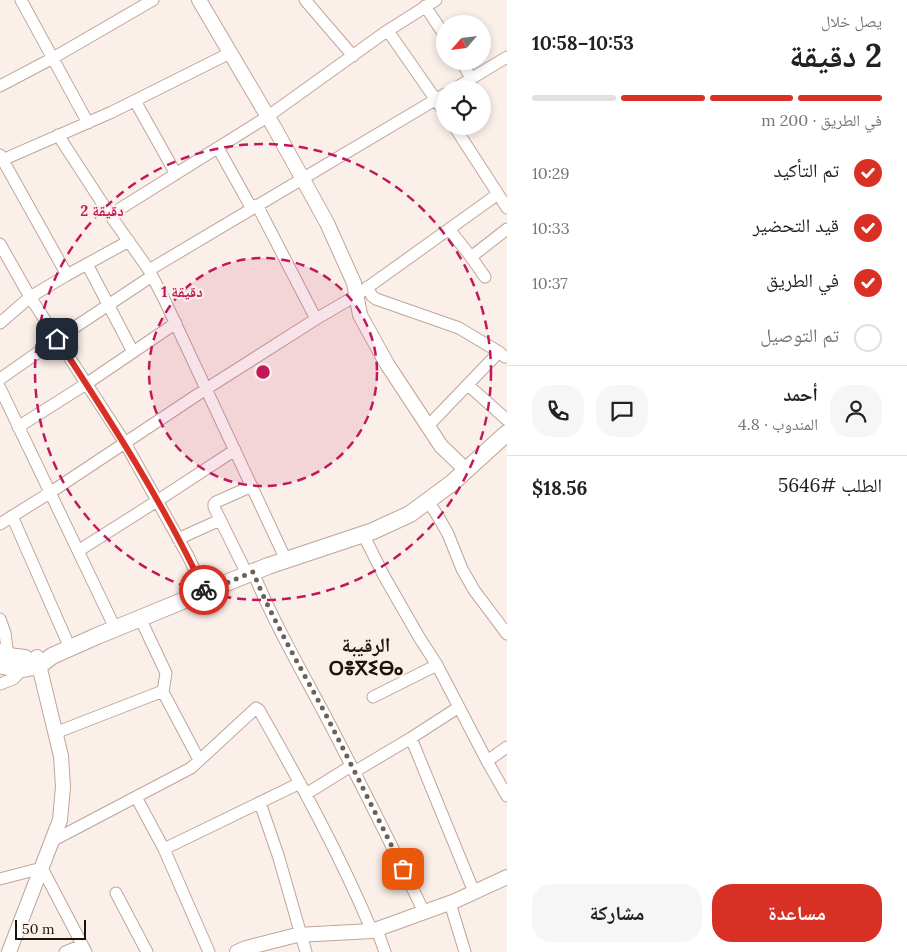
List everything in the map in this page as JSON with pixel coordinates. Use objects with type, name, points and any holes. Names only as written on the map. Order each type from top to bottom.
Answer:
[{"type":"main road","points":[[3,658],[3,666],[38,662],[115,628],[250,573],[373,531],[410,514],[452,483],[505,439]]},
{"type":"street","points":[[21,0],[88,123]]},
{"type":"street","points":[[0,86],[53,58],[153,0]]},
{"type":"street","points":[[199,0],[268,116],[327,223],[354,283],[362,291],[376,299],[458,328],[503,355],[468,385],[428,426]]},
{"type":"street","points":[[305,0],[353,56]]},
{"type":"street","points":[[110,215],[268,116],[430,3],[436,16]]},
{"type":"street","points":[[388,31],[436,92]]},
{"type":"street","points":[[67,275],[1,159],[88,123],[230,53]]},
{"type":"street","points":[[469,80],[507,57]]},
{"type":"street","points":[[467,70],[472,78]]},
{"type":"street","points":[[0,379],[109,305],[151,273],[302,178],[436,99]]},
{"type":"street","points":[[135,101],[176,174]]},
{"type":"street","points":[[58,135],[110,215],[151,273],[286,560]]},
{"type":"street","points":[[460,135],[507,208]]},
{"type":"street","points":[[218,148],[255,207],[316,319]]},
{"type":"street","points":[[0,524],[206,389],[362,291],[498,194]]},
{"type":"street","points":[[449,229],[485,276]]},
{"type":"street","points":[[471,257],[507,229]]},
{"type":"street","points":[[0,323],[30,297],[129,241]]},
{"type":"street","points":[[0,244],[30,297],[125,443],[188,556],[205,592]]},
{"type":"street","points":[[87,264],[133,352]]},
{"type":"street","points":[[362,291],[360,315],[388,364],[441,446],[466,470]]},
{"type":"street","points":[[18,427],[176,323]]},
{"type":"street","points":[[468,385],[507,420]]},
{"type":"street","points":[[0,388],[115,628]]},
{"type":"street","points":[[78,551],[235,450]]},
{"type":"street","points":[[252,486],[214,504],[214,507],[259,587],[325,714],[424,912]]},
{"type":"street","points":[[428,501],[443,526],[462,569],[474,590],[507,634]]},
{"type":"street","points":[[12,516],[70,648]]},
{"type":"street","points":[[178,539],[220,520]]},
{"type":"street","points":[[364,534],[384,576],[406,616],[437,665],[507,796]]},
{"type":"street","points":[[140,618],[166,673],[163,690],[200,760]]},
{"type":"street","points":[[0,619],[5,633],[3,658]]},
{"type":"street","points":[[0,684],[13,679],[38,662],[61,756],[63,787],[60,820],[10,952]]},
{"type":"street","points":[[373,697],[437,665]]},
{"type":"street","points":[[55,733],[163,690]]},
{"type":"street","points":[[306,794],[411,738],[459,707]]},
{"type":"street","points":[[52,841],[191,768],[256,708],[260,710],[306,794],[385,952]]},
{"type":"street","points":[[411,738],[474,892]]},
{"type":"street","points":[[487,761],[507,747]]},
{"type":"street","points":[[164,850],[300,783]]},
{"type":"street","points":[[136,797],[164,850],[209,952]]},
{"type":"street","points":[[260,802],[278,855],[306,952]]},
{"type":"street","points":[[0,879],[42,868]]},
{"type":"street","points":[[42,868],[84,948],[65,952]]},
{"type":"street","points":[[237,952],[302,935],[374,931],[450,903],[507,877]]},
{"type":"street","points":[[116,893],[146,952]]},
{"type":"street","points":[[450,903],[465,952]]},
{"type":"way so far","points":[[204,590],[205,592],[253,572],[403,869]]},
{"type":"district","name":"الرقيبة ⵔⴻⴳⵉⴱⴰ","points":[[366,656]]},
{"type":"route","points":[[57,339],[125,443],[188,556],[204,590]]}]
